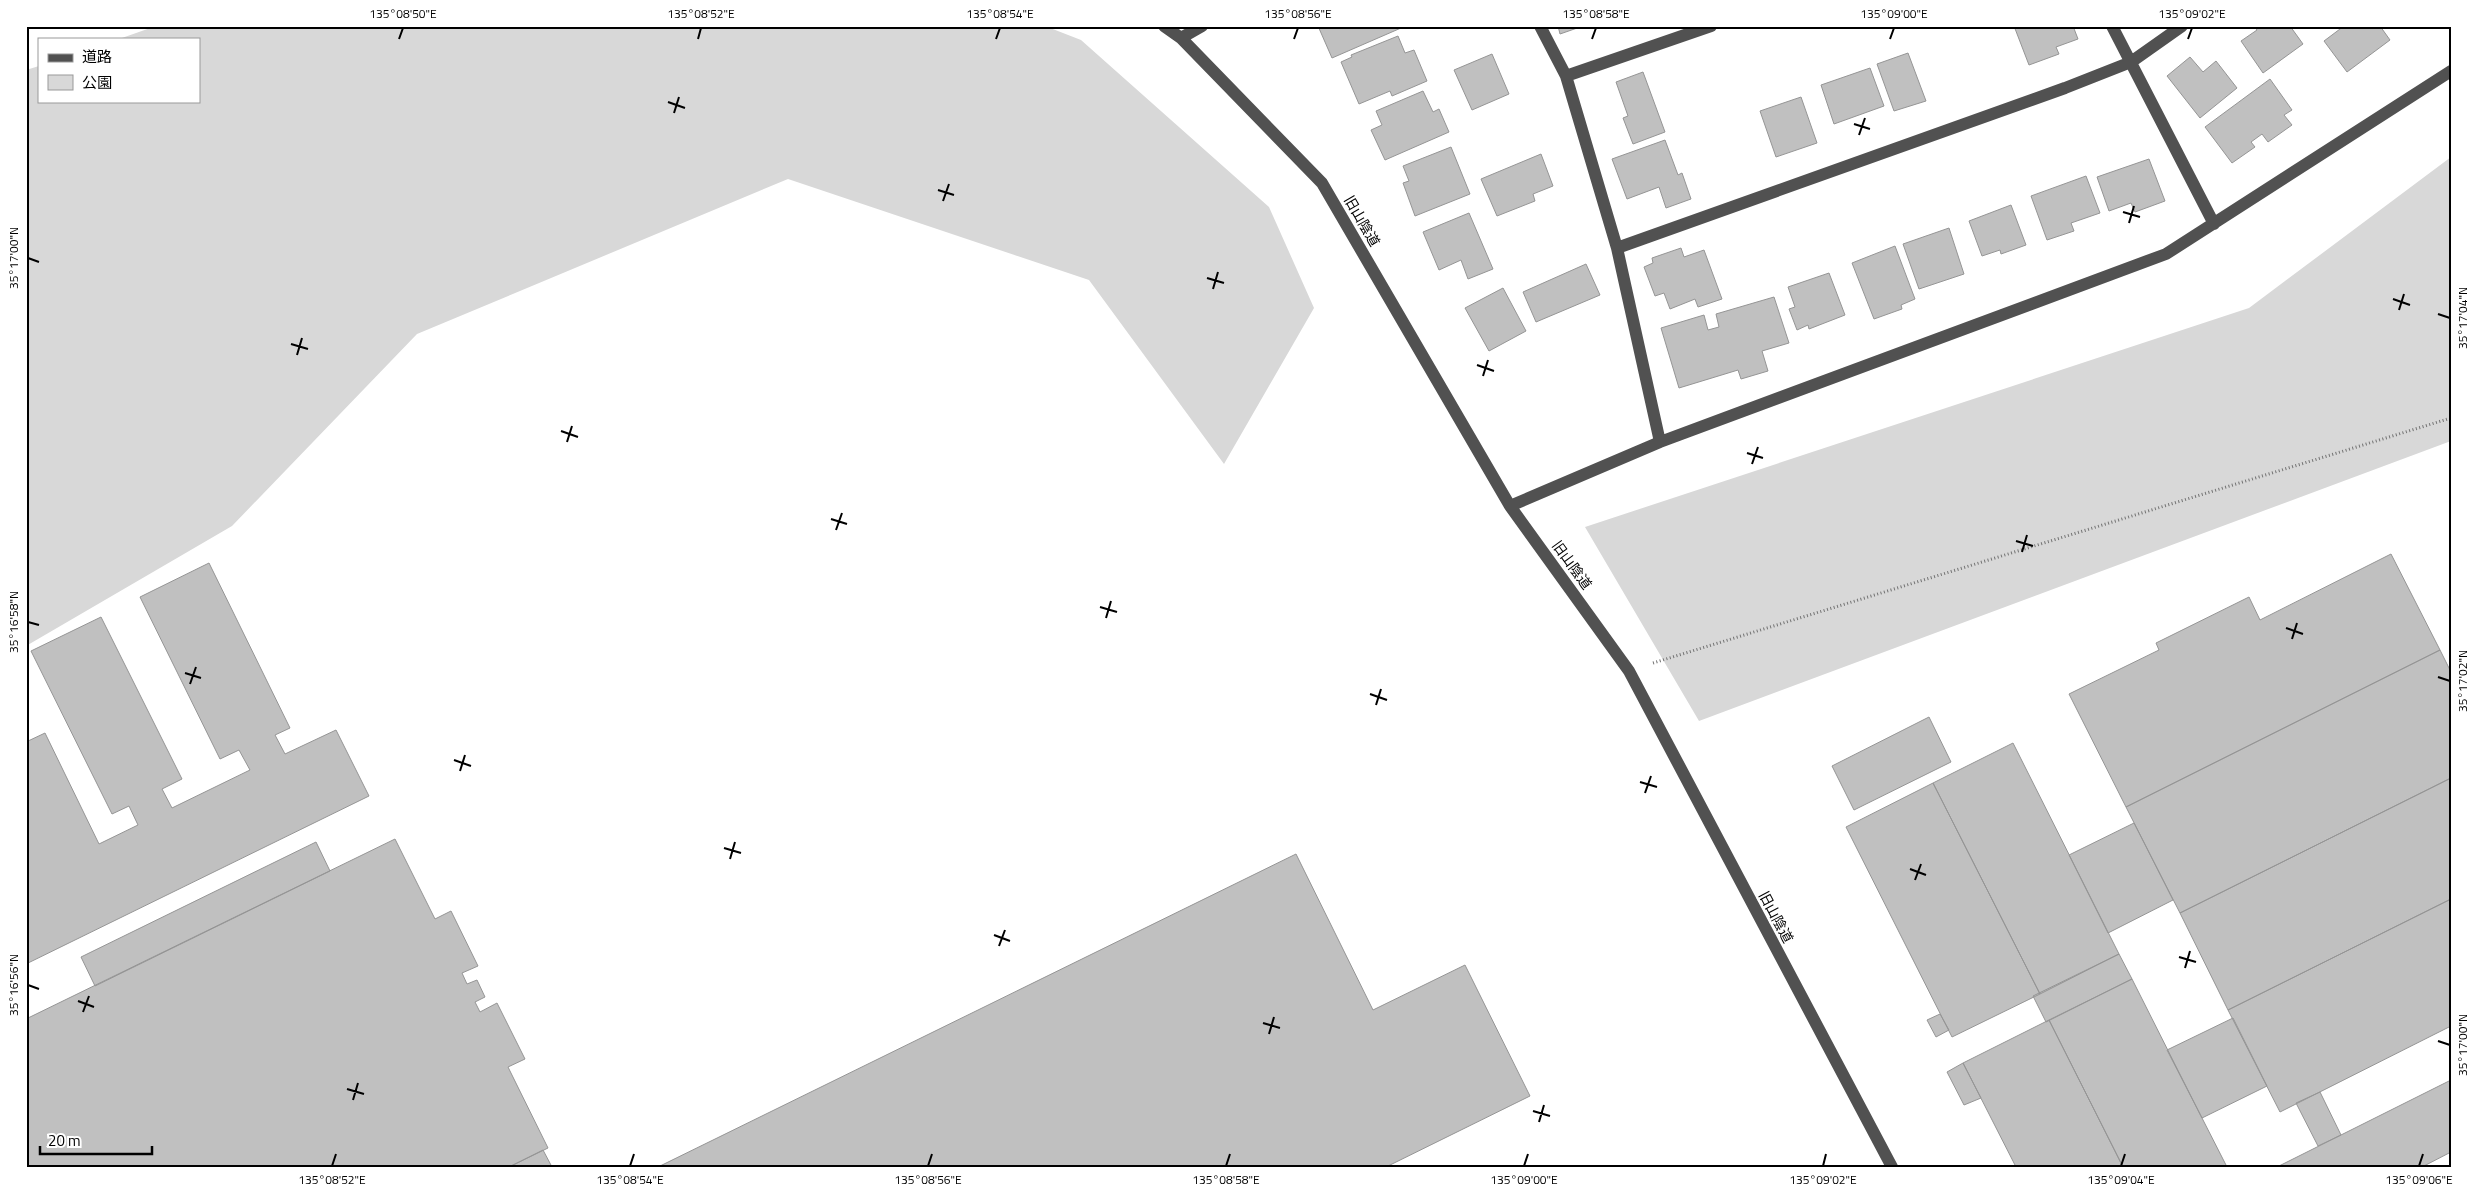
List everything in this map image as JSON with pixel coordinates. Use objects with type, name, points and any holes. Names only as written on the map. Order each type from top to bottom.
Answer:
[{"type":"street","name":"旧山陰道","points":[[1164,26],[1180,38],[1322,183],[1510,506],[1629,671],[1892,1167]]},
{"type":"street","points":[[1180,38],[1202,26]]},
{"type":"street","points":[[1540,26],[1566,76],[1617,248],[1660,442]]},
{"type":"street","points":[[1566,76],[1710,26]]},
{"type":"street","points":[[2112,26],[2214,224]]},
{"type":"street","points":[[1617,248],[2065,88],[2131,62],[2182,26]]},
{"type":"street","points":[[1510,506],[1660,442],[2166,254],[2451,71]]},
{"type":"path","points":[[1629,671],[2451,418]]},
{"type":"green space","points":[[156,26],[1045,26],[1081,40],[1269,207],[1314,308],[1224,464],[1089,280],[788,179],[417,334],[232,526],[26,646],[26,70],[38,66],[38,102],[200,102],[200,38],[122,38]]},
{"type":"green space","points":[[2451,157],[2451,441],[1699,721],[1585,527],[2249,308]]},
{"type":"building","points":[[1318,26],[1400,26],[1401,28],[1332,58]]},
{"type":"building","points":[[1558,26],[1583,26],[1560,34]]},
{"type":"building","points":[[2014,26],[2073,26],[2078,39],[2056,47],[2059,54],[2029,65]]},
{"type":"building","points":[[2254,26],[2290,26],[2303,44],[2263,73],[2241,41],[2257,30]]},
{"type":"building","points":[[2344,26],[2380,26],[2390,40],[2347,72],[2324,41]]},
{"type":"building","points":[[1398,36],[1405,53],[1414,50],[1427,81],[1392,96],[1390,91],[1359,104],[1341,62],[1352,57],[1351,55]]},
{"type":"building","points":[[1908,53],[1926,101],[1894,111],[1877,64]]},
{"type":"building","points":[[1492,54],[1509,94],[1472,110],[1454,70]]},
{"type":"building","points":[[2190,57],[2203,72],[2216,61],[2237,88],[2200,118],[2167,76]]},
{"type":"building","points":[[1870,68],[1884,106],[1834,124],[1821,85]]},
{"type":"building","points":[[1643,72],[1665,132],[1633,144],[1623,118],[1628,116],[1616,82]]},
{"type":"building","points":[[2270,79],[2292,110],[2284,115],[2292,125],[2268,142],[2262,134],[2251,142],[2255,147],[2232,163],[2205,127]]},
{"type":"building","points":[[1423,91],[1433,112],[1439,109],[1449,132],[1385,160],[1371,130],[1382,125],[1376,111]]},
{"type":"building","points":[[1801,97],[1817,143],[1776,157],[1760,111]]},
{"type":"building","points":[[1665,140],[1678,175],[1682,173],[1691,199],[1666,208],[1659,187],[1627,199],[1612,159]]},
{"type":"building","points":[[1451,147],[1470,194],[1415,216],[1403,183],[1409,181],[1403,166]]},
{"type":"building","points":[[1541,154],[1553,186],[1533,194],[1535,201],[1497,216],[1481,179]]},
{"type":"building","points":[[2149,159],[2165,201],[2135,212],[2131,203],[2109,211],[2097,177]]},
{"type":"building","points":[[2086,176],[2100,213],[2071,223],[2074,231],[2047,240],[2031,196]]},
{"type":"building","points":[[2011,205],[2026,245],[2001,254],[2000,250],[1982,256],[1969,221]]},
{"type":"building","points":[[1469,213],[1493,269],[1468,279],[1461,260],[1439,270],[1423,232]]},
{"type":"building","points":[[1949,228],[1964,274],[1919,289],[1903,244]]},
{"type":"building","points":[[1895,246],[1915,299],[1901,305],[1902,309],[1874,319],[1852,263]]},
{"type":"building","points":[[1681,248],[1684,257],[1704,250],[1722,299],[1698,307],[1695,299],[1670,309],[1664,293],[1655,296],[1644,267],[1653,263],[1652,258]]},
{"type":"building","points":[[1586,264],[1600,295],[1536,322],[1523,292]]},
{"type":"building","points":[[1829,273],[1845,315],[1809,329],[1808,325],[1797,330],[1789,309],[1795,307],[1788,287]]},
{"type":"building","points":[[1503,288],[1526,331],[1489,351],[1465,308]]},
{"type":"building","points":[[1774,297],[1789,343],[1762,351],[1768,371],[1741,379],[1738,370],[1679,388],[1661,328],[1704,315],[1708,330],[1719,327],[1716,314]]},
{"type":"building","points":[[2391,554],[2440,650],[2126,807],[2069,694],[2159,650],[2156,643],[2249,597],[2260,620]]},
{"type":"building","points":[[209,563],[290,728],[275,735],[285,754],[336,730],[369,796],[26,964],[26,742],[45,733],[99,844],[138,825],[129,806],[112,814],[31,651],[101,617],[182,779],[162,789],[172,808],[250,770],[239,750],[220,759],[140,597]]},
{"type":"building","points":[[2440,650],[2451,672],[2451,778],[2180,913],[2126,807]]},
{"type":"building","points":[[1929,717],[1951,762],[1854,810],[1832,766]]},
{"type":"building","points":[[2013,743],[2119,954],[2040,994],[1933,783]]},
{"type":"building","points":[[2451,778],[2451,899],[2228,1010],[2180,913]]},
{"type":"building","points":[[1933,783],[2040,994],[1952,1037],[1846,827]]},
{"type":"building","points":[[2134,823],[2173,900],[2108,933],[2069,855]]},
{"type":"building","points":[[395,839],[435,919],[451,911],[478,966],[462,973],[467,984],[477,980],[485,997],[475,1002],[480,1012],[497,1003],[525,1059],[508,1067],[548,1148],[509,1167],[26,1167],[26,1019]]},
{"type":"building","points":[[316,842],[330,871],[95,986],[81,957]]},
{"type":"building","points":[[1296,854],[1373,1010],[1465,965],[1530,1096],[1386,1167],[658,1167]]},
{"type":"building","points":[[2451,899],[2451,1026],[2280,1112],[2228,1010]]},
{"type":"building","points":[[2119,954],[2132,979],[2046,1022],[2033,996]]},
{"type":"building","points":[[2132,979],[2227,1167],[2123,1167],[2049,1020]]},
{"type":"building","points":[[1940,1014],[1949,1030],[1936,1037],[1927,1020]]},
{"type":"building","points":[[2233,1018],[2267,1086],[2202,1118],[2167,1050]]},
{"type":"building","points":[[2049,1020],[2123,1167],[2016,1167],[1963,1063]]},
{"type":"building","points":[[1963,1063],[1981,1098],[1964,1105],[1947,1072]]},
{"type":"building","points":[[2451,1080],[2451,1152],[2422,1167],[2277,1167]]},
{"type":"building","points":[[2320,1092],[2341,1135],[2318,1146],[2296,1103]]},
{"type":"building","points":[[543,1150],[552,1167],[509,1167]]}]
